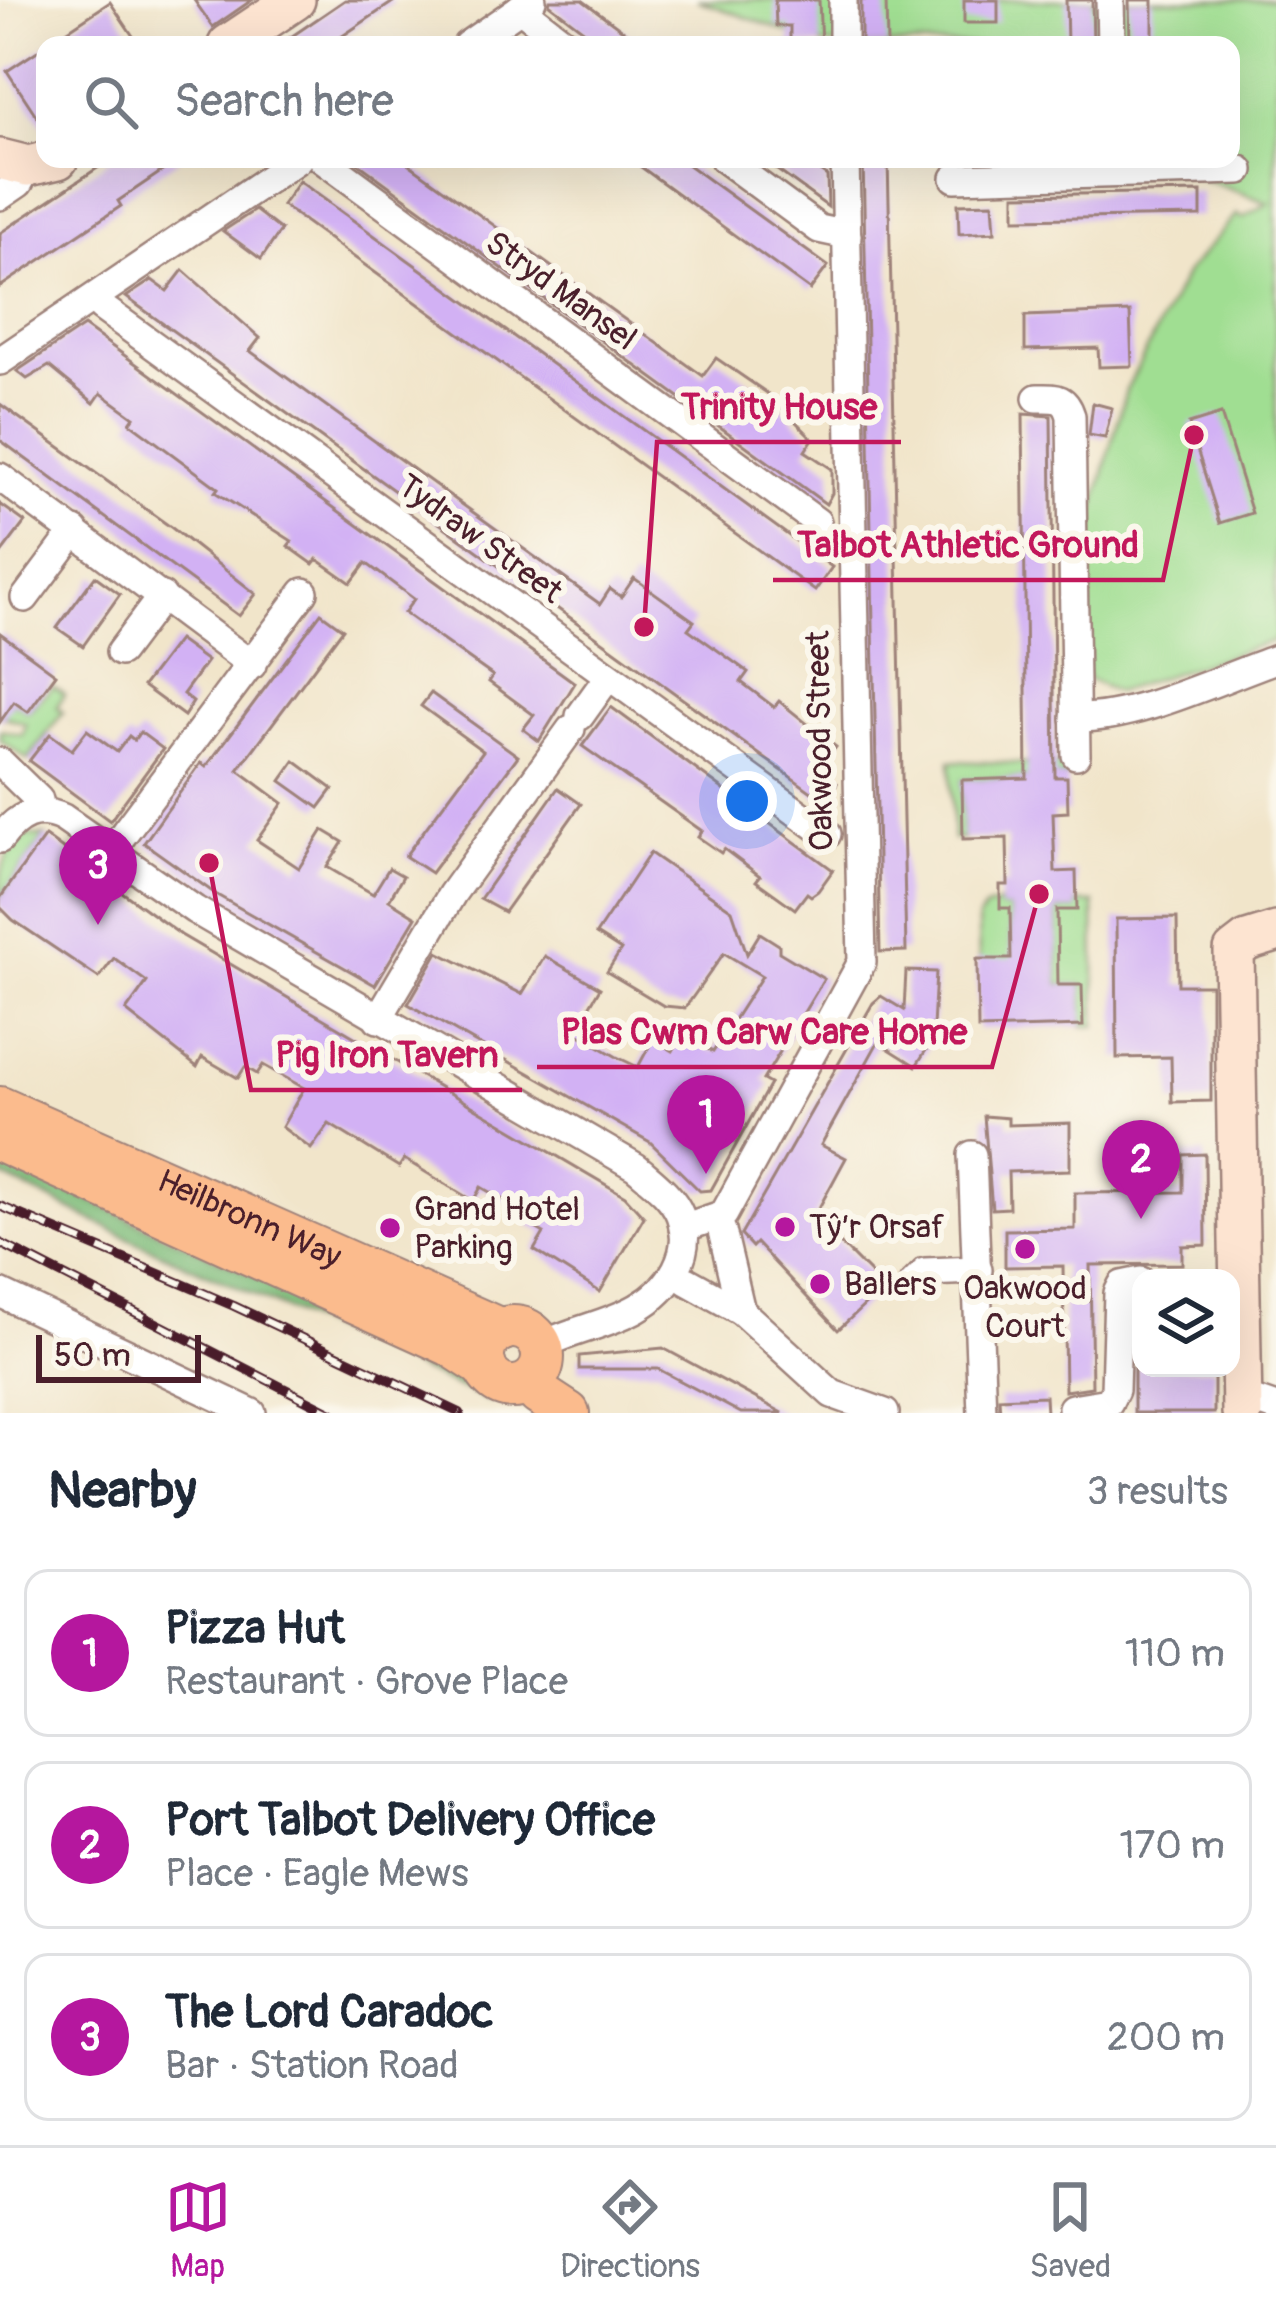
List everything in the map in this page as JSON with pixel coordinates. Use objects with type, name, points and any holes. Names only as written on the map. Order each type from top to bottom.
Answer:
[{"type":"main road","name":"Heilbronn Way","points":[[0,1108],[493,1349]]},
{"type":"main road","name":"Heilbronn Way","points":[[0,1140],[451,1345],[493,1349]]},
{"type":"main road","points":[[493,1349],[501,1385],[518,1387],[536,1364]]},
{"type":"main road","points":[[536,1364],[539,1394],[568,1413]]},
{"type":"street","points":[[245,36],[294,0]]},
{"type":"street","points":[[842,0],[843,36]]},
{"type":"street","points":[[1110,0],[1111,36]]},
{"type":"street","points":[[479,36],[526,4],[559,36]]},
{"type":"street","points":[[0,196],[19,183],[28,161]]},
{"type":"street","points":[[0,361],[285,168]]},
{"type":"street","name":"Stryd Mansel","points":[[334,168],[818,522]]},
{"type":"street","points":[[736,168],[819,229],[847,236]]},
{"type":"street","name":"Oakwood Street","points":[[682,1228],[724,1214],[862,962],[845,168]]},
{"type":"street","points":[[955,178],[1086,168]]},
{"type":"street","points":[[1176,168],[1240,170]]},
{"type":"street","name":"Tydraw Street","points":[[94,298],[827,834]]},
{"type":"street","points":[[1037,398],[1060,398],[1071,416],[1076,755]]},
{"type":"street","points":[[0,478],[252,665]]},
{"type":"street","points":[[25,598],[75,531]]},
{"type":"street","points":[[110,852],[304,592]]},
{"type":"street","points":[[120,652],[161,596]]},
{"type":"street","points":[[1075,718],[1095,718],[1149,704],[1276,658]]},
{"type":"street","points":[[378,1019],[452,894],[608,677]]},
{"type":"street","points":[[0,763],[39,800],[41,811]]},
{"type":"street","points":[[0,839],[12,823],[41,811],[64,818],[195,910],[637,1167],[664,1191],[680,1214],[684,1246],[679,1266],[654,1297],[536,1364]]},
{"type":"street","points":[[1235,1269],[1234,950],[1276,932]]},
{"type":"street","points":[[972,1155],[982,1413]]},
{"type":"street","points":[[722,1231],[741,1311]]},
{"type":"street","points":[[913,1284],[925,1272],[978,1270]]},
{"type":"street","points":[[687,1281],[741,1311],[829,1403],[885,1413]]},
{"type":"street","points":[[1072,1408],[1115,1408],[1118,1293],[1122,1285],[1132,1283]]},
{"type":"street","points":[[0,1293],[252,1413]]},
{"type":"street","points":[[1240,1314],[1253,1407]]},
{"type":"green space","points":[[697,0],[1276,0],[1276,640],[1116,692],[1087,679],[1083,552],[1126,390],[1186,273],[1237,214],[1242,218],[1269,203],[1172,168],[1240,168],[1240,36],[799,36]]},
{"type":"green space","points":[[53,686],[64,694],[57,707],[63,712],[28,760],[0,740],[0,730],[23,735],[26,724],[0,715],[14,702],[28,712]]},
{"type":"green space","points":[[950,761],[1066,765],[1067,777],[962,780],[963,839],[953,839]]},
{"type":"green space","points":[[27,836],[45,836],[0,898],[4,863],[12,848]]},
{"type":"green space","points":[[1077,903],[1094,903],[1096,1026],[1083,1026],[1082,985],[1058,985],[1057,910],[1076,910]]},
{"type":"green space","points":[[1000,904],[1010,908],[1019,986],[979,959],[978,919],[985,908]]},
{"type":"green space","points":[[0,1159],[438,1360],[491,1402],[136,1242],[0,1175]]},
{"type":"building","points":[[194,0],[252,0],[213,27]]},
{"type":"building","points":[[345,0],[396,0],[342,36],[292,36]]},
{"type":"building","points":[[550,0],[582,0],[631,36],[591,36],[549,4]]},
{"type":"building","points":[[775,0],[819,0],[821,36],[790,36],[790,26],[776,26]]},
{"type":"building","points":[[861,0],[886,0],[887,36],[861,36]]},
{"type":"building","points":[[964,0],[998,0],[998,23],[964,23]]},
{"type":"building","points":[[1066,0],[1092,0],[1093,36],[1067,36]]},
{"type":"building","points":[[1129,0],[1153,0],[1153,36],[1130,36]]},
{"type":"building","points":[[110,2],[133,36],[59,36]]},
{"type":"building","points":[[36,52],[36,115],[7,71]]},
{"type":"building","points":[[98,168],[167,168],[118,201],[121,206],[0,287],[0,233]]},
{"type":"building","points":[[364,168],[414,168],[703,376],[716,358],[767,393],[813,439],[805,451],[832,469],[832,493],[826,504]]},
{"type":"building","points":[[642,168],[692,168],[828,266],[810,290]]},
{"type":"building","points":[[774,168],[816,168],[827,176],[828,207]]},
{"type":"building","points":[[863,168],[888,168],[906,951],[880,952]]},
{"type":"building","points":[[299,181],[832,567],[815,591],[282,205]]},
{"type":"building","points":[[1201,192],[1201,216],[1015,219],[1015,195]]},
{"type":"building","points":[[993,203],[995,232],[959,234],[958,204]]},
{"type":"building","points":[[255,210],[281,230],[261,259],[223,231]]},
{"type":"building","points":[[183,270],[260,338],[250,351],[600,604],[610,589],[621,597],[634,578],[694,621],[688,629],[748,672],[741,682],[774,707],[779,701],[836,747],[819,770],[837,783],[824,801],[126,297],[152,280],[167,291]]},
{"type":"building","points":[[1130,312],[1132,366],[1099,367],[1098,348],[1025,350],[1025,316]]},
{"type":"building","points":[[84,326],[575,683],[539,741],[523,729],[534,715],[489,682],[493,676],[404,613],[414,599],[366,563],[351,583],[317,559],[313,564],[288,546],[292,541],[215,492],[218,488],[130,423],[134,417],[101,393],[94,403],[49,366],[27,379],[17,371]]},
{"type":"building","points":[[1093,403],[1112,408],[1105,438],[1089,435]]},
{"type":"building","points":[[0,404],[256,594],[239,616],[0,440]]},
{"type":"building","points":[[1023,414],[1051,416],[1055,777],[1067,777],[1068,812],[1053,813],[1055,872],[1076,871],[1077,910],[1057,910],[1058,985],[1082,985],[1083,1026],[978,1029],[977,959],[1011,959],[1010,908],[1000,908],[1000,885],[1008,885],[1007,838],[963,839],[962,780],[1027,778]]},
{"type":"building","points":[[1221,414],[1252,513],[1220,523],[1189,424]]},
{"type":"building","points":[[0,504],[25,522],[0,555]]},
{"type":"building","points":[[95,576],[120,594],[83,646],[57,628]]},
{"type":"building","points":[[321,613],[343,629],[238,770],[283,803],[257,840],[299,868],[323,830],[343,842],[327,867],[373,894],[389,868],[403,876],[389,900],[416,917],[375,985],[217,895],[144,843],[201,763],[206,767]]},
{"type":"building","points":[[0,633],[56,674],[28,712],[14,702],[0,722]]},
{"type":"building","points":[[178,640],[207,661],[183,694],[193,702],[184,716],[143,686]]},
{"type":"building","points":[[431,693],[518,756],[431,873],[405,856],[483,751],[421,706]]},
{"type":"building","points":[[611,707],[833,870],[818,891],[811,896],[807,893],[795,909],[756,881],[760,876],[724,849],[721,853],[698,837],[702,831],[582,746]]},
{"type":"building","points":[[87,730],[117,752],[129,736],[134,740],[140,732],[163,749],[110,821],[29,761],[50,734],[72,750]]},
{"type":"building","points":[[295,761],[333,789],[319,808],[281,781]]},
{"type":"building","points":[[558,788],[581,804],[504,912],[480,899]]},
{"type":"building","points":[[45,836],[181,935],[625,1196],[644,1217],[600,1292],[534,1250],[544,1233],[522,1220],[526,1213],[481,1187],[473,1201],[404,1159],[399,1167],[329,1124],[311,1149],[282,1127],[304,1088],[263,1065],[257,1074],[245,1067],[238,1078],[202,1057],[197,1067],[126,1011],[147,982],[114,958],[99,978],[13,920],[0,907],[0,898]]},
{"type":"building","points":[[650,853],[732,910],[747,954],[760,933],[779,945],[779,952],[824,979],[763,1080],[770,1084],[711,1190],[700,1191],[650,1142],[408,1004],[438,952],[522,994],[545,956],[600,988],[574,1032],[617,1057],[638,1067],[653,1039],[673,1051],[682,1035],[713,1052],[762,976],[724,953],[685,1008],[664,1006],[607,972],[621,950],[596,934]]},
{"type":"building","points":[[1177,918],[1178,985],[1211,985],[1211,1101],[1172,1102],[1171,1057],[1117,1058],[1116,919]]},
{"type":"building","name":"Tŷ’r Orsaf","points":[[906,971],[936,972],[933,1027],[923,1044],[928,1047],[916,1066],[878,1042],[821,1145],[846,1158],[814,1217],[884,1287],[838,1330],[756,1243],[752,1247],[741,1235],[873,1003],[881,996],[904,1010]]},
{"type":"building","points":[[984,1116],[1008,1118],[1008,1125],[1070,1123],[1070,1170],[1008,1172],[1009,1208],[992,1209]]},
{"type":"building","points":[[1205,1154],[1206,1245],[1182,1246],[1182,1264],[1090,1265],[1092,1387],[1065,1391],[1063,1266],[1005,1267],[1005,1230],[1075,1229],[1075,1193],[1183,1192],[1183,1155]]},
{"type":"building","points":[[663,1348],[783,1413],[741,1413],[658,1369],[579,1369],[579,1356]]},
{"type":"building","points":[[1134,1377],[1214,1377],[1214,1413],[1134,1413]]},
{"type":"building","points":[[1045,1396],[1046,1413],[1000,1413],[999,1398]]},
{"type":"railway","points":[[0,1206],[234,1306],[460,1413]]},
{"type":"railway","points":[[0,1243],[332,1413]]},
{"type":"place","name":"Talbot Athletic Ground","points":[[1194,435]]},
{"type":"place","name":"Trinity House","points":[[644,627]]},
{"type":"place","name":"Pig Iron Tavern","points":[[209,863]]},
{"type":"place","name":"Plas Cwm Carw Care Home","points":[[1039,894]]},
{"type":"place","name":"The Lord Caradoc","points":[[98,925]]},
{"type":"place","name":"Pizza Hut","points":[[706,1174]]},
{"type":"place","name":"Port Talbot Delivery Office","points":[[1141,1219]]},
{"type":"place","name":"Tŷ’r Orsaf","points":[[785,1227]]},
{"type":"place","name":"Grand Hotel Parking","points":[[390,1228]]},
{"type":"place","name":"Oakwood Court","points":[[1025,1249]]},
{"type":"place","name":"Ballers","points":[[820,1284]]}]
